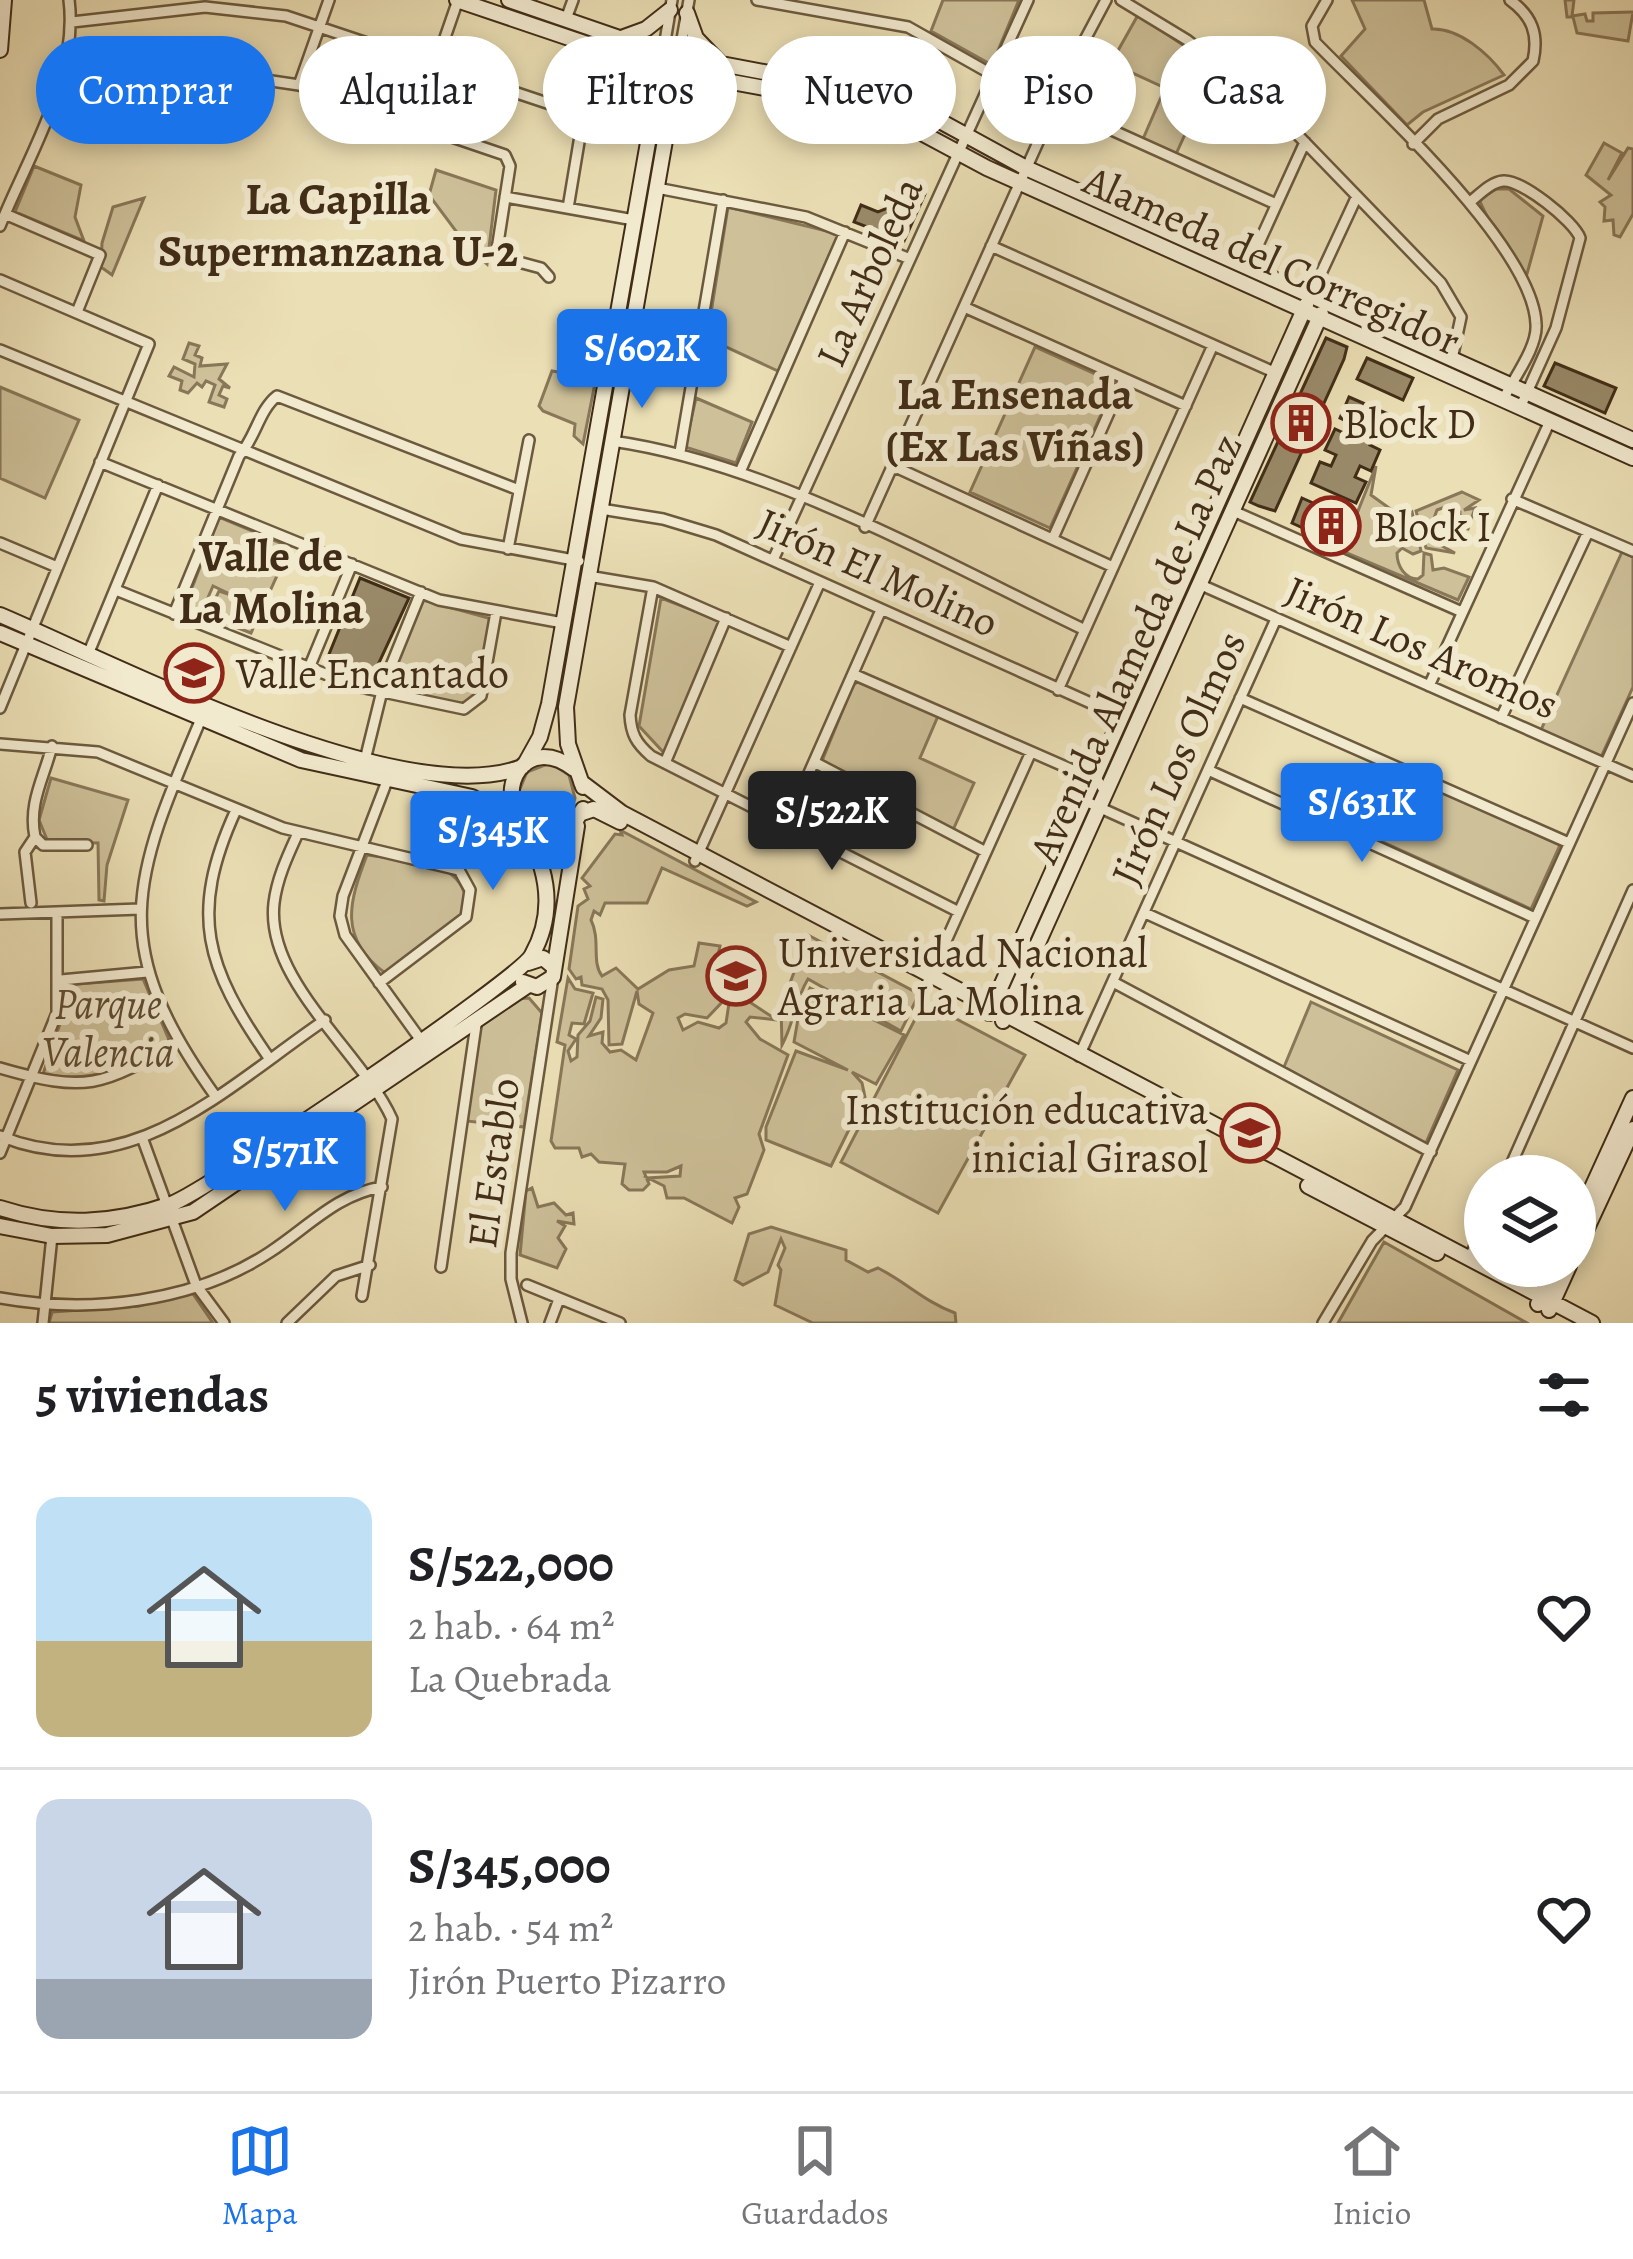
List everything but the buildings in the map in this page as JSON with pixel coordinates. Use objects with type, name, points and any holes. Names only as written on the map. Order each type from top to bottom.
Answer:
[{"type":"main road","points":[[0,50],[4,0]]},
{"type":"main road","points":[[458,0],[510,6],[615,36]]},
{"type":"main road","points":[[633,36],[671,5]]},
{"type":"main road","points":[[510,6],[576,36]]},
{"type":"main road","points":[[688,7],[698,36]]},
{"type":"main road","points":[[737,67],[879,92],[905,102],[962,146]]},
{"type":"main road","points":[[737,84],[875,108],[1023,176],[1248,267],[1308,303]]},
{"type":"main road","points":[[369,1084],[449,1038],[511,994],[542,986],[554,972],[580,818],[566,707],[634,220],[654,144]]},
{"type":"main road","points":[[531,989],[521,976],[548,913],[547,889],[509,793],[546,720],[564,623],[601,509],[657,188],[659,144]]},
{"type":"main road","name":"Alameda del Corregidor","points":[[1023,176],[1530,403],[1633,440]]},
{"type":"main road","name":"Avenida Alameda de La Paz","points":[[998,1014],[1094,779],[1308,303]]},
{"type":"main road","name":"Alameda del Corregidor","points":[[1323,310],[1452,359],[1507,393]]},
{"type":"main road","name":"Avenida Alameda de La Paz","points":[[998,1014],[1103,801],[1323,310]]},
{"type":"main road","name":"Alameda del Corregidor","points":[[1530,403],[1550,421],[1633,458]]},
{"type":"main road","points":[[0,615],[290,739],[365,760],[471,778],[550,757],[622,813],[697,857]]},
{"type":"main road","points":[[0,633],[301,760],[387,782],[472,796],[549,840],[568,833],[580,818],[598,811],[697,857],[1079,1056],[1390,1224],[1464,1257]]},
{"type":"main road","points":[[511,973],[540,938]]},
{"type":"main road","points":[[0,1226],[52,1236],[106,1235],[231,1191],[511,973],[543,958],[554,972]]},
{"type":"main road","points":[[998,1014],[1390,1224],[1592,1323]]},
{"type":"main road","points":[[1596,1179],[1633,1098]]},
{"type":"main road","points":[[1596,1209],[1633,1129]]},
{"type":"main road","points":[[0,1208],[58,1222],[169,1213]]},
{"type":"main road","points":[[1517,1287],[1574,1323]]},
{"type":"main road","points":[[1545,1303],[1550,1287]]},
{"type":"main road","points":[[1545,1303],[1555,1287]]},
{"type":"street","points":[[0,226],[59,83],[72,22],[69,0]]},
{"type":"street","points":[[316,36],[328,0]]},
{"type":"street","points":[[446,36],[458,0]]},
{"type":"street","points":[[566,19],[572,0]]},
{"type":"street","points":[[757,0],[908,27],[980,68]]},
{"type":"street","points":[[1088,36],[1106,0]]},
{"type":"street","points":[[1121,0],[1177,36]]},
{"type":"street","points":[[1327,0],[1312,26],[1315,42],[1496,232],[1537,325],[1507,393]]},
{"type":"street","points":[[1413,143],[1438,119],[1509,85],[1533,61],[1534,28],[1527,13],[1510,0]]},
{"type":"street","name":"La Arboleda","points":[[1010,36],[1025,3]]},
{"type":"street","points":[[666,36],[671,5]]},
{"type":"street","points":[[72,22],[206,8],[259,11],[353,36]]},
{"type":"street","points":[[275,81],[299,85]]},
{"type":"street","points":[[519,93],[578,114],[582,124],[568,208]]},
{"type":"street","name":"La Arboleda","points":[[773,560],[980,105]]},
{"type":"street","points":[[1136,141],[1276,204]]},
{"type":"street","points":[[470,144],[508,158],[496,251],[499,259],[541,268],[549,277]]},
{"type":"street","points":[[865,527],[1037,144]]},
{"type":"street","points":[[1248,267],[1304,144]]},
{"type":"street","points":[[1307,144],[1453,297],[1461,325],[1452,359]]},
{"type":"street","points":[[1470,202],[1495,183],[1512,182],[1576,225],[1580,249],[1530,403]]},
{"type":"street","points":[[657,188],[806,217],[910,260]]},
{"type":"street","points":[[505,196],[634,220]]},
{"type":"street","points":[[1308,303],[1357,196]]},
{"type":"street","points":[[680,452],[723,200]]},
{"type":"street","points":[[5,214],[100,255],[77,312]]},
{"type":"street","points":[[740,472],[845,232]]},
{"type":"street","points":[[991,246],[1276,373]]},
{"type":"street","points":[[0,280],[149,344],[0,709]]},
{"type":"street","points":[[964,307],[1186,406]]},
{"type":"street","points":[[1537,325],[1556,328]]},
{"type":"street","points":[[1058,690],[1214,345]]},
{"type":"street","points":[[0,350],[461,538],[585,566],[652,587],[791,647]]},
{"type":"street","points":[[1053,538],[1124,379]]},
{"type":"street","points":[[174,614],[244,450],[268,404],[283,396],[519,490]]},
{"type":"street","points":[[1429,686],[1550,421]]},
{"type":"street","points":[[508,549],[529,440]]},
{"type":"street","points":[[612,441],[680,452],[740,472],[1084,631]]},
{"type":"street","points":[[100,462],[421,592],[496,612],[564,623]]},
{"type":"street","points":[[893,466],[1113,567]]},
{"type":"street","points":[[89,652],[158,485]]},
{"type":"street","points":[[1513,499],[1633,551]]},
{"type":"street","name":"Jirón El Molino","points":[[601,509],[697,528],[1122,718]]},
{"type":"street","points":[[1233,511],[1462,612]]},
{"type":"street","points":[[1501,718],[1588,532]]},
{"type":"street","points":[[0,543],[57,567]]},
{"type":"street","points":[[309,668],[352,564]]},
{"type":"street","name":"Jirón Los Aromos","points":[[1184,578],[1633,776]]},
{"type":"street","points":[[697,857],[820,582]]},
{"type":"street","points":[[652,587],[631,731],[638,745],[959,912]]},
{"type":"street","points":[[116,590],[380,694],[458,708],[474,706],[484,687],[496,612]]},
{"type":"street","points":[[365,760],[380,694],[421,592]]},
{"type":"street","points":[[786,825],[881,610]]},
{"type":"street","points":[[665,763],[726,618]]},
{"type":"street","name":"Jirón Los Olmos","points":[[1079,1056],[1276,619]]},
{"type":"street","points":[[853,674],[1094,779],[1103,801]]},
{"type":"street","points":[[1240,698],[1570,843]]},
{"type":"street","points":[[1322,1323],[1390,1224],[1431,1152],[1633,703]]},
{"type":"street","points":[[201,719],[150,842],[140,909],[147,972],[177,1042],[216,1097]]},
{"type":"street","points":[[0,744],[108,754],[298,833],[451,865],[466,878],[470,890],[466,917],[379,983]]},
{"type":"street","points":[[52,746],[35,794],[31,818],[35,837],[43,845],[87,845]]},
{"type":"street","points":[[929,978],[1031,752]]},
{"type":"street","points":[[814,762],[986,852]]},
{"type":"street","points":[[1208,770],[1535,918]]},
{"type":"street","points":[[387,782],[343,896],[340,916],[345,935],[420,1040]]},
{"type":"street","points":[[1085,801],[1103,801],[1176,842],[1633,1048]]},
{"type":"street","points":[[236,810],[212,874],[208,930],[220,981],[269,1058]]},
{"type":"street","points":[[298,833],[276,889],[275,933],[290,970],[392,1119],[362,1296]]},
{"type":"street","points":[[31,903],[25,852],[35,837]]},
{"type":"street","points":[[1515,1155],[1633,890]]},
{"type":"street","points":[[0,914],[140,909]]},
{"type":"street","points":[[0,1153],[57,1013],[61,980],[57,913]]},
{"type":"street","points":[[1144,913],[1471,1061]]},
{"type":"street","points":[[61,980],[147,972]]},
{"type":"street","name":"El Establo","points":[[522,1323],[511,1280],[511,1253],[554,972]]},
{"type":"street","points":[[1113,982],[1431,1152]]},
{"type":"street","points":[[531,989],[548,1011]]},
{"type":"street","points":[[441,1268],[477,1017]]},
{"type":"street","points":[[3,1137],[74,1152],[143,1140],[216,1097],[325,1020]]},
{"type":"street","points":[[449,1038],[459,1040],[472,1054]]},
{"type":"street","points":[[0,1068],[73,1084],[103,1081],[130,1071],[177,1042]]},
{"type":"street","points":[[143,1140],[196,1285],[224,1323]]},
{"type":"street","points":[[0,1298],[46,1306],[137,1301],[196,1285],[255,1262],[349,1195],[382,1187]]},
{"type":"street","points":[[43,1323],[52,1236]]},
{"type":"street","points":[[286,1323],[336,1276],[370,1265]]},
{"type":"street","points":[[527,1286],[620,1323]]},
{"type":"street","points":[[550,1323],[559,1299]]},
{"type":"green space","points":[[943,0],[1019,0],[1004,36],[980,36],[980,58],[956,45],[956,36],[931,31]]},
{"type":"green space","points":[[1352,0],[1424,0],[1432,29],[1472,43],[1504,75],[1423,112],[1407,125],[1341,56],[1365,29]]},
{"type":"green space","points":[[1565,0],[1574,0],[1572,16],[1585,14],[1587,21],[1593,21],[1593,13],[1633,12],[1628,41],[1577,33],[1573,17],[1567,17]]},
{"type":"green space","points":[[1138,15],[1170,36],[1160,36],[1160,86],[1136,75],[1136,36],[1126,36]]},
{"type":"green space","points":[[1160,100],[1160,144],[1181,144],[1176,154],[1143,139]]},
{"type":"green space","points":[[1604,143],[1622,153],[1608,180],[1628,148],[1633,149],[1633,214],[1620,237],[1614,235],[1613,220],[1604,221],[1605,207],[1600,202],[1611,195],[1586,175]]},
{"type":"green space","points":[[655,144],[658,144],[585,557],[580,555]]},
{"type":"green space","points":[[34,166],[81,185],[75,217],[84,241],[15,212]]},
{"type":"green space","points":[[436,170],[496,190],[487,264],[470,250],[429,195]]},
{"type":"green space","points":[[1496,189],[1509,189],[1543,216],[1525,281],[1479,199]]},
{"type":"green space","points":[[144,198],[112,275],[101,267],[102,243],[113,207]]},
{"type":"green space","points":[[728,207],[839,234],[778,371],[707,338]]},
{"type":"green space","points":[[189,343],[199,346],[195,355],[202,358],[200,366],[227,364],[219,379],[230,388],[223,386],[219,395],[227,399],[224,407],[209,402],[215,385],[197,383],[188,393],[180,390],[182,381],[169,376],[174,367],[194,377],[195,364],[183,359]]},
{"type":"green space","points":[[1035,347],[1115,383],[1050,528],[970,492]]},
{"type":"green space","points":[[552,371],[596,378],[583,444],[574,436],[575,424],[539,406]]},
{"type":"green space","points":[[0,387],[79,420],[45,498],[0,478]]},
{"type":"green space","points":[[696,398],[752,422],[736,463],[685,447]]},
{"type":"green space","points":[[1376,466],[1371,495],[1403,518],[1412,512],[1421,551],[1413,554],[1402,548],[1398,563],[1409,577],[1418,579],[1423,575],[1424,553],[1431,555],[1433,570],[1444,568],[1469,577],[1458,600],[1342,551]]},
{"type":"green space","points":[[1462,492],[1479,500],[1464,510],[1475,508],[1468,529],[1460,527],[1460,512],[1448,506],[1437,510],[1429,532],[1431,540],[1455,553],[1426,548],[1416,511]]},
{"type":"green space","points":[[219,517],[290,547],[251,633],[207,616],[219,591],[234,596],[213,586],[200,616],[184,609]]},
{"type":"green space","points":[[1622,552],[1633,557],[1633,687],[1601,757],[1541,730]]},
{"type":"green space","points":[[661,598],[721,621],[665,754],[639,726]]},
{"type":"green space","points":[[423,600],[492,619],[477,697],[463,705],[387,689]]},
{"type":"green space","points":[[859,681],[938,716],[920,758],[974,783],[953,830],[822,761],[853,685]]},
{"type":"green space","points":[[550,763],[569,775],[575,798],[568,821],[550,832],[529,824],[517,796],[527,772]]},
{"type":"green space","points":[[1403,774],[1560,845],[1531,909],[1374,838]]},
{"type":"green space","points":[[51,778],[128,800],[107,865],[104,901],[99,900],[98,843],[48,842],[39,820]]},
{"type":"green space","points":[[620,830],[756,902],[747,906],[662,868],[647,903],[605,903],[600,915],[594,911],[591,920],[602,976],[616,968],[638,989],[669,970],[694,966],[699,943],[720,946],[715,968],[725,999],[707,1018],[685,1014],[678,1018],[683,1030],[698,1022],[719,1028],[726,1023],[733,977],[748,1001],[777,1020],[750,1017],[746,1022],[760,1039],[788,1055],[759,1134],[764,1150],[747,1194],[735,1198],[739,1207],[732,1223],[684,1198],[667,1198],[664,1186],[648,1178],[680,1176],[681,1166],[667,1172],[644,1172],[649,1184],[643,1190],[629,1190],[622,1184],[625,1164],[599,1162],[591,1154],[582,1157],[579,1148],[555,1148],[551,1141],[565,1045],[557,1042],[568,978],[575,989],[593,993],[584,1024],[572,1023],[569,1035],[576,1039],[568,1051],[571,1061],[577,1057],[578,1035],[590,1021],[596,997],[603,999],[601,1018],[589,1036],[603,1032],[602,1043],[610,1052],[621,1050],[636,1060],[653,1013],[639,1004],[637,991],[622,1044],[609,1045],[608,1000],[602,989],[582,985],[581,977],[576,979],[569,969],[578,906],[588,899],[584,889],[590,886],[582,878],[615,834],[622,835]]},
{"type":"green space","points":[[367,855],[440,868],[460,884],[466,898],[458,923],[385,973],[370,960],[354,933],[352,904]]},
{"type":"green space","points":[[808,935],[919,994],[901,1031],[808,979],[782,1045],[781,1007]]},
{"type":"green space","name":"Parque Valencia","points":[[143,979],[170,1042],[109,1072],[78,1077],[43,1074],[63,1015],[64,985]]},
{"type":"green space","points":[[810,988],[904,1035],[876,1084],[852,1072],[862,1083],[865,1097],[831,1166],[766,1140],[766,1127],[796,1051],[848,1070],[794,1042]]},
{"type":"green space","points":[[529,998],[542,1013],[524,1127],[466,1121],[482,1020],[514,999]]},
{"type":"green space","points":[[924,1002],[1025,1055],[938,1213],[841,1162]]},
{"type":"green space","points":[[1311,1002],[1458,1070],[1425,1145],[1284,1067]]},
{"type":"green space","points":[[532,1188],[538,1207],[554,1203],[566,1215],[573,1213],[574,1224],[557,1221],[565,1226],[558,1238],[566,1249],[557,1268],[520,1255],[526,1191]]},
{"type":"green space","points":[[771,1227],[846,1250],[846,1260],[868,1272],[878,1268],[955,1313],[956,1323],[813,1323],[775,1305],[778,1265],[785,1248],[781,1239],[768,1272],[743,1285],[735,1280],[749,1234]]},
{"type":"green space","points":[[1384,1242],[1527,1323],[1338,1323]]},
{"type":"green space","points":[[191,1291],[213,1323],[49,1323],[52,1312],[139,1306]]},
{"type":"place","name":"Block D","points":[[1301,423]]},
{"type":"place","name":"Block I","points":[[1331,526]]},
{"type":"place","name":"Valle Encantado","points":[[194,673]]},
{"type":"place","name":"Universidad Nacional Agraria La Molina","points":[[736,976]]},
{"type":"place","name":"Institución educativa inicial Girasol","points":[[1250,1133]]},
{"type":"district","name":"La Capilla Supermanzana U-2","points":[[338,225]]},
{"type":"district","name":"La Ensenada (Ex Las Viñas)","points":[[1015,420]]},
{"type":"district","name":"Valle de La Molina","points":[[271,582]]}]
